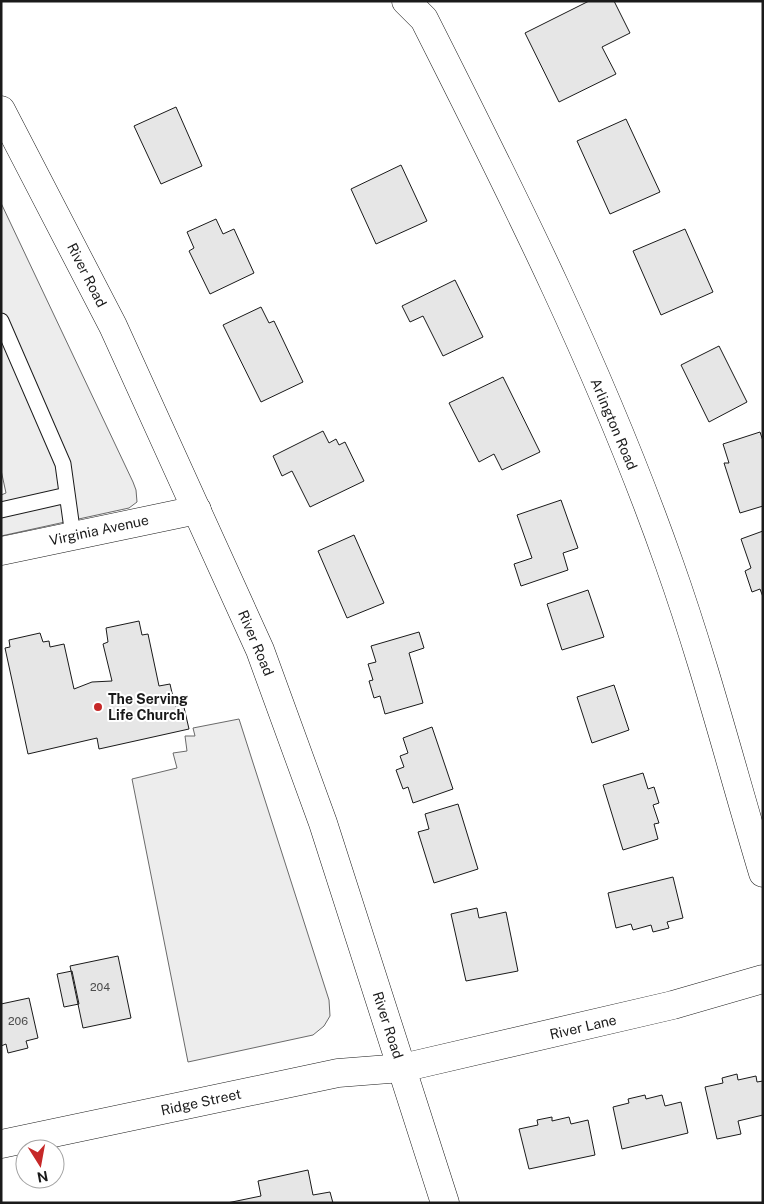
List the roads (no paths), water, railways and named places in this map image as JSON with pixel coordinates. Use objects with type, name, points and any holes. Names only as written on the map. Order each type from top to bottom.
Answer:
[{"type":"street","name":"Arlington Road","points":[[406,1],[424,19],[509,188],[622,439],[669,564],[763,873]]},
{"type":"street","name":"River Road","points":[[4,120],[113,326],[260,650],[323,823],[445,1203]]},
{"type":"street","name":"Virginia Avenue","points":[[1,551],[197,510]]},
{"type":"street","name":"River Lane","points":[[402,1068],[673,1005],[763,979]]},
{"type":"street","name":"Ridge Street","points":[[1,1144],[338,1073],[402,1068]]},
{"type":"lane","points":[[1,321],[63,464],[72,536]]},
{"type":"lane","points":[[1,510],[67,495]]},
{"type":"place","name":"The Serving Life Church","points":[[98,707]]}]
